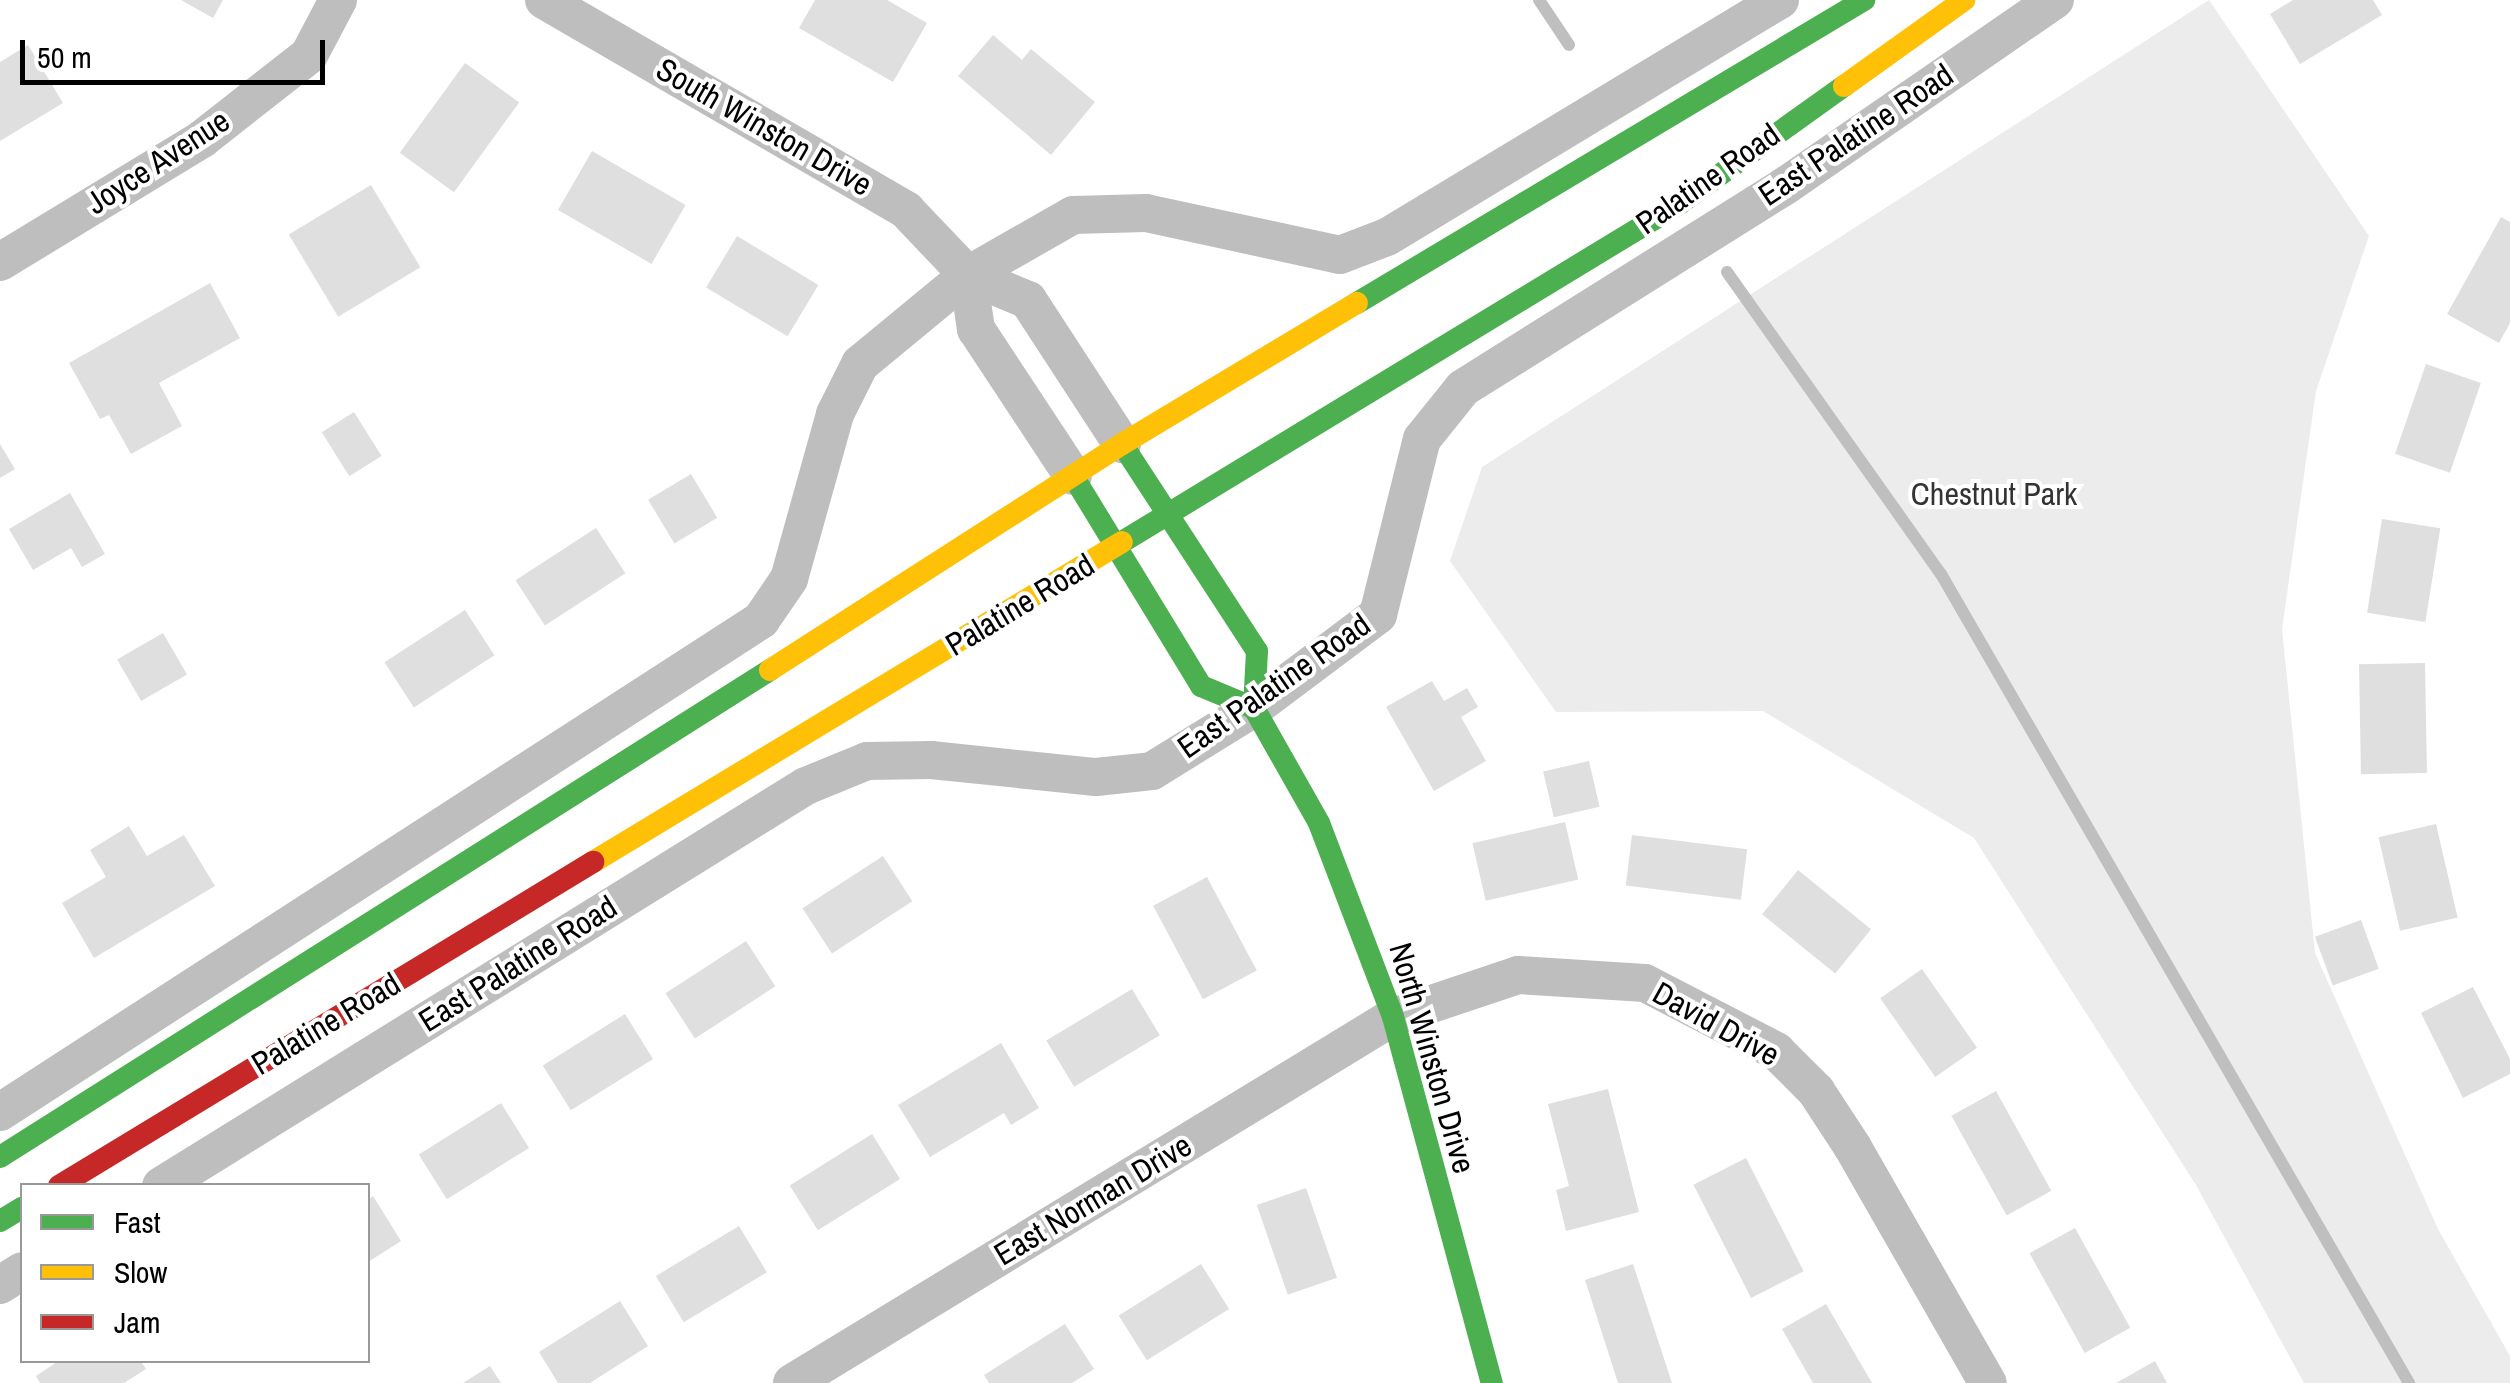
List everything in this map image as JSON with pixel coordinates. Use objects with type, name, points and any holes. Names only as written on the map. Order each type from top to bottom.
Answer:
[{"type":"main road","name":"Palatine Road","points":[[0,1156],[1122,444],[1864,0]]},
{"type":"main road","name":"Palatine Road","points":[[64,1183],[1679,204],[1964,0]]},
{"type":"main road","points":[[1074,476],[1201,686],[1254,708],[1256,651],[1122,444]]},
{"type":"main road","name":"North Winston Drive","points":[[1254,708],[1318,823],[1394,1018],[1457,1272],[1492,1383]]},
{"type":"street","name":"Joyce Avenue","points":[[0,262],[217,127],[309,54],[338,0]]},
{"type":"street","name":"South Winston Drive","points":[[544,0],[906,210],[968,275],[1028,300],[1122,444]]},
{"type":"street","points":[[0,1112],[760,620],[790,580],[835,414],[860,364],[968,275],[1073,215],[1146,213],[1340,256],[1387,237],[1780,0]]},
{"type":"street","name":"East Palatine Road","points":[[166,1183],[806,786],[868,761],[931,760],[1096,778],[1152,771],[1254,708],[1378,615],[1422,439],[1463,388],[1786,186],[2054,0]]},
{"type":"street","points":[[968,275],[976,330],[1074,476]]},
{"type":"street","name":"David Drive","points":[[1394,1018],[1518,975],[1646,982],[1776,1051],[1816,1091],[1852,1146],[1988,1383]]},
{"type":"street","name":"East Norman Drive","points":[[792,1383],[1394,1018]]},
{"type":"green space","name":"Chestnut Park","points":[[2209,0],[2369,236],[2316,391],[2282,629],[2315,953],[2438,1229],[2510,1356],[2510,1383],[2304,1383],[2196,1185],[1974,838],[1763,711],[1556,712],[1450,561],[1482,467]]},
{"type":"building","points":[[181,0],[223,0],[213,18]]},
{"type":"building","points":[[815,0],[887,0],[927,23],[893,82],[799,28]]},
{"type":"building","points":[[2293,0],[2373,0],[2382,15],[2300,64],[2270,14]]},
{"type":"building","points":[[993,35],[1022,60],[1031,49],[1095,102],[1051,155],[958,76]]},
{"type":"building","points":[[28,45],[63,103],[0,141],[0,62]]},
{"type":"building","points":[[465,63],[519,102],[454,192],[400,153]]},
{"type":"building","points":[[592,151],[686,205],[652,264],[558,210]]},
{"type":"building","points":[[371,185],[420,267],[338,317],[289,234]]},
{"type":"building","points":[[2501,217],[2510,222],[2510,323],[2499,343],[2447,314]]},
{"type":"building","points":[[737,236],[818,285],[788,336],[706,287]]},
{"type":"building","points":[[210,283],[240,338],[159,383],[182,426],[131,454],[109,415],[100,419],[69,363]]},
{"type":"building","points":[[2426,364],[2481,383],[2450,473],[2395,454]]},
{"type":"building","points":[[354,412],[382,456],[349,476],[322,432]]},
{"type":"building","points":[[0,444],[15,469],[0,478]]},
{"type":"building","points":[[691,474],[717,518],[674,543],[648,500]]},
{"type":"building","points":[[70,493],[105,554],[82,567],[71,548],[33,570],[9,529]]},
{"type":"building","points":[[2382,519],[2440,528],[2425,622],[2367,613]]},
{"type":"building","points":[[596,528],[625,573],[545,626],[515,580]]},
{"type":"building","points":[[465,610],[494,655],[414,708],[384,662]]},
{"type":"building","points":[[163,633],[187,675],[141,701],[117,660]]},
{"type":"building","points":[[2425,663],[2427,773],[2361,774],[2359,664]]},
{"type":"building","points":[[1432,681],[1444,701],[1467,688],[1478,707],[1461,717],[1486,761],[1434,791],[1386,707]]},
{"type":"building","points":[[1589,761],[1600,807],[1554,817],[1543,772]]},
{"type":"building","points":[[1565,822],[1578,879],[1486,901],[1472,843]]},
{"type":"building","points":[[2436,824],[2458,918],[2400,931],[2379,837]]},
{"type":"building","points":[[129,826],[147,856],[184,835],[215,886],[94,958],[62,903],[106,877],[90,850]]},
{"type":"building","points":[[1632,835],[1747,849],[1741,900],[1626,886]]},
{"type":"building","points":[[883,856],[912,901],[832,954],[802,908]]},
{"type":"building","points":[[1798,870],[1871,929],[1835,973],[1762,914]]},
{"type":"building","points":[[1207,877],[1257,971],[1203,999],[1153,906]]},
{"type":"building","points":[[2361,920],[2379,969],[2333,986],[2315,937]]},
{"type":"building","points":[[746,941],[775,986],[695,1039],[665,993]]},
{"type":"building","points":[[1922,969],[1977,1048],[1935,1077],[1880,998]]},
{"type":"building","points":[[2473,987],[2510,1059],[2510,1074],[2463,1098],[2421,1013]]},
{"type":"building","points":[[1132,989],[1160,1035],[1074,1087],[1046,1041]]},
{"type":"building","points":[[625,1014],[653,1059],[571,1110],[543,1065]]},
{"type":"building","points":[[1001,1043],[1039,1108],[1011,1125],[1004,1113],[930,1157],[898,1105]]},
{"type":"building","points":[[1608,1089],[1639,1212],[1566,1231],[1556,1190],[1569,1186],[1548,1104]]},
{"type":"building","points":[[1996,1091],[2051,1191],[2007,1215],[1951,1116]]},
{"type":"building","points":[[501,1103],[529,1148],[447,1199],[419,1154]]},
{"type":"building","points":[[872,1134],[900,1179],[818,1230],[790,1185]]},
{"type":"building","points":[[1746,1158],[1804,1271],[1751,1298],[1693,1185]]},
{"type":"building","points":[[1306,1188],[1337,1278],[1288,1295],[1257,1205]]},
{"type":"building","points":[[373,1196],[401,1241],[370,1261]]},
{"type":"building","points":[[739,1226],[767,1272],[684,1322],[656,1276]]},
{"type":"building","points":[[2075,1228],[2130,1328],[2085,1353],[2030,1253]]},
{"type":"building","points":[[1201,1264],[1229,1309],[1147,1360],[1119,1315]]},
{"type":"building","points":[[1633,1264],[1672,1383],[1618,1383],[1585,1280]]},
{"type":"building","points":[[620,1301],[648,1346],[590,1383],[558,1383],[539,1352]]},
{"type":"building","points":[[1826,1304],[1872,1383],[1813,1383],[1782,1329]]},
{"type":"building","points":[[1065,1324],[1094,1369],[1072,1383],[989,1383],[984,1375]]},
{"type":"building","points":[[2155,1361],[2167,1383],[2116,1383]]},
{"type":"building","points":[[56,1363],[142,1363],[146,1369],[124,1383],[40,1383],[36,1376]]},
{"type":"building","points":[[490,1366],[501,1383],[463,1383]]},
{"type":"waterway","points":[[1539,0],[1569,45]]},
{"type":"waterway","points":[[1727,272],[1941,574],[2409,1383]]},
{"type":"traffic: fast","points":[[1357,303],[1864,0]]},
{"type":"traffic: fast","points":[[1122,542],[1679,204],[1844,86]]},
{"type":"traffic: fast","points":[[1122,444],[1257,651],[1254,708],[1319,823],[1393,1017],[1492,1383]]},
{"type":"traffic: fast","points":[[1073,476],[1201,686],[1254,708]]},
{"type":"traffic: fast","points":[[0,1157],[770,670]]},
{"type":"traffic: fast","points":[[0,1221],[20,1209]]},
{"type":"traffic: slow","points":[[1844,86],[1964,0]]},
{"type":"traffic: slow","points":[[770,670],[1122,444],[1357,303]]},
{"type":"traffic: slow","points":[[593,862],[1122,542]]},
{"type":"traffic: jam","points":[[64,1183],[593,862]]}]
